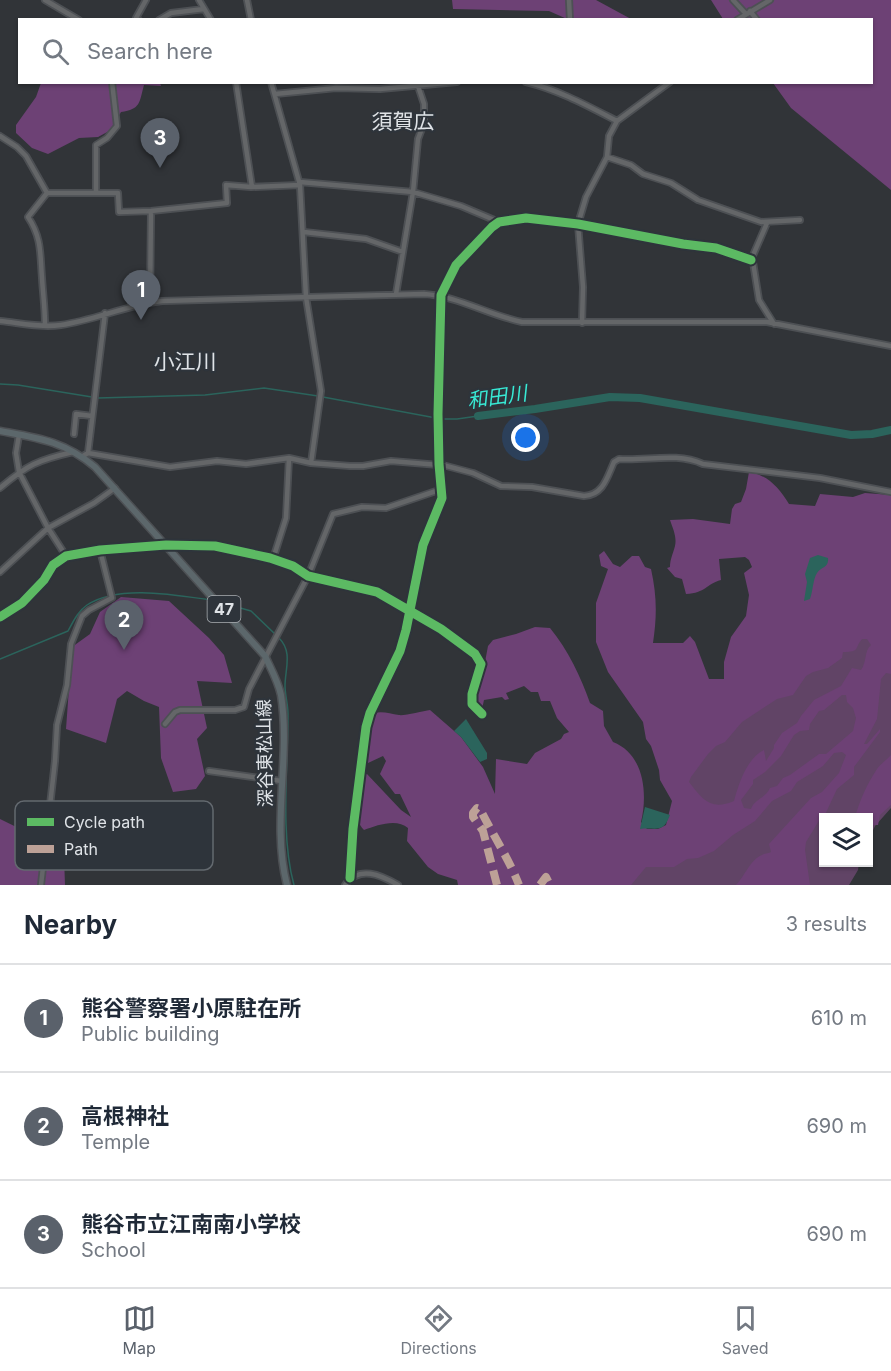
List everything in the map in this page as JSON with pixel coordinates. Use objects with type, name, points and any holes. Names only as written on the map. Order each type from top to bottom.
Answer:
[{"type":"main road","name":"深谷東松山線","points":[[0,431],[44,439],[85,455],[265,656],[276,678],[282,709],[281,842],[287,885]]},
{"type":"street","points":[[45,0],[76,18]]},
{"type":"street","points":[[137,18],[146,0]]},
{"type":"street","points":[[199,0],[210,18]]},
{"type":"street","points":[[247,0],[251,18]]},
{"type":"street","points":[[569,0],[570,18]]},
{"type":"street","points":[[733,0],[754,18]]},
{"type":"street","points":[[739,18],[770,0]]},
{"type":"street","points":[[162,18],[171,13],[204,9]]},
{"type":"street","points":[[96,193],[96,145],[107,138],[117,126],[112,84]]},
{"type":"street","points":[[236,84],[244,122],[252,187]]},
{"type":"street","points":[[272,84],[300,183],[306,297],[320,397],[311,463]]},
{"type":"street","points":[[275,94],[336,88],[380,89],[438,84]]},
{"type":"street","points":[[532,84],[586,105],[617,122]]},
{"type":"street","points":[[548,89],[550,84]]},
{"type":"street","points":[[582,323],[583,287],[578,224],[586,197],[607,156],[609,136],[617,122],[667,84]]},
{"type":"street","points":[[396,294],[413,192],[418,139],[424,123],[424,104],[418,86]]},
{"type":"street","points":[[0,136],[26,156],[35,176],[47,193]]},
{"type":"street","points":[[607,156],[631,165],[643,174],[683,189],[698,200],[761,222],[800,220]]},
{"type":"street","points":[[47,193],[118,193],[119,212],[227,203],[226,185],[252,187],[300,183],[413,192],[461,206],[499,222],[526,218],[578,224],[716,248],[751,260],[759,300],[774,324]]},
{"type":"street","points":[[45,326],[46,300],[42,280],[40,245],[28,218],[47,193]]},
{"type":"street","points":[[150,303],[151,211]]},
{"type":"street","points":[[345,885],[350,878],[353,829],[366,727],[370,713],[400,651],[423,545],[440,506],[442,489],[438,414],[441,295],[456,265],[499,222]]},
{"type":"street","points":[[751,260],[767,223]]},
{"type":"street","points":[[304,232],[366,239],[403,252]]},
{"type":"street","points":[[0,321],[45,326],[62,325],[150,303],[396,294],[441,295],[495,315],[522,322],[750,322],[774,324],[891,346]]},
{"type":"street","points":[[105,313],[85,455],[170,467],[217,461],[246,464],[289,458],[311,463],[363,466],[391,461],[439,464],[473,473],[501,486],[543,488],[584,496],[592,496],[599,491],[614,462],[619,459],[655,459],[675,456],[695,459],[703,464],[820,478],[891,492]]},
{"type":"street","points":[[74,434],[76,414],[92,416]]},
{"type":"street","points":[[19,435],[16,453],[19,472],[48,528],[66,556]]},
{"type":"street","points":[[0,488],[19,472],[42,459],[75,452]]},
{"type":"street","points":[[273,559],[285,518],[289,458]]},
{"type":"street","points":[[0,572],[48,528],[94,503],[115,488]]},
{"type":"street","points":[[165,724],[175,712],[180,710],[235,710],[243,707],[265,656],[308,576],[333,514],[362,507],[382,509],[442,489]]},
{"type":"street","points":[[0,617],[22,603],[44,580],[53,565],[66,556],[100,549],[166,545],[215,546],[273,559],[293,566],[308,576],[377,592],[410,610],[464,645],[479,660],[481,663],[472,694],[472,704],[482,714]]},
{"type":"street","points":[[50,801],[57,725],[67,684],[70,644],[82,616],[112,598],[100,549]]},
{"type":"street","points":[[209,771],[282,781]]},
{"type":"street","points":[[41,885],[43,870]]},
{"type":"street","points":[[350,878],[365,873],[386,878],[398,885]]},
{"type":"shaded area","points":[[452,0],[596,0],[629,18],[565,18],[549,11],[453,9]]},
{"type":"shaded area","points":[[711,0],[891,0],[891,190],[791,108],[774,84],[873,84],[873,18],[722,18]]},
{"type":"shaded area","points":[[41,84],[160,84],[161,86],[144,85],[136,107],[121,112],[111,130],[98,137],[79,138],[48,154],[32,148],[16,133],[16,125],[36,97]]},
{"type":"shaded area","points":[[749,472],[762,476],[772,483],[789,504],[815,506],[820,494],[853,497],[865,493],[891,495],[891,674],[886,673],[881,679],[877,719],[864,744],[867,744],[880,729],[880,732],[854,767],[854,775],[837,789],[826,813],[819,813],[819,821],[806,842],[805,850],[810,885],[736,885],[758,857],[771,852],[769,844],[811,798],[822,792],[839,773],[846,755],[842,752],[834,753],[823,766],[797,782],[791,791],[772,801],[755,821],[714,851],[698,858],[687,859],[674,867],[646,867],[631,885],[458,885],[457,880],[438,874],[428,867],[407,841],[408,828],[403,825],[387,823],[364,830],[356,812],[356,804],[360,776],[367,774],[401,810],[411,817],[400,794],[395,794],[380,774],[386,761],[383,756],[368,763],[364,758],[367,724],[374,713],[401,715],[430,710],[461,737],[483,767],[495,794],[496,759],[527,764],[535,753],[569,732],[557,718],[550,701],[541,701],[538,692],[531,692],[524,686],[506,693],[509,699],[505,700],[502,697],[484,700],[482,709],[477,707],[474,682],[485,662],[488,646],[493,640],[535,627],[550,628],[557,636],[573,664],[590,703],[603,711],[604,726],[613,742],[631,755],[637,765],[644,799],[641,822],[647,829],[658,829],[666,825],[672,801],[660,780],[651,746],[646,739],[643,722],[608,672],[596,642],[596,603],[608,569],[601,566],[599,555],[604,551],[613,564],[620,567],[632,556],[639,556],[645,567],[651,569],[653,579],[656,606],[653,643],[683,643],[690,636],[695,642],[709,679],[724,679],[724,662],[731,637],[746,616],[749,595],[744,573],[752,567],[745,557],[719,559],[721,580],[698,592],[686,594],[682,579],[675,577],[667,568],[670,567],[675,543],[670,520],[693,519],[730,524],[732,509],[735,504],[741,502]],"holes":[[[862,639],[867,639],[871,645],[867,650],[861,670],[852,668],[841,686],[814,700],[797,723],[782,733],[766,761],[764,750],[753,759],[741,779],[734,801],[719,805],[703,799],[689,782],[716,746],[725,742],[742,722],[777,699],[793,695],[806,676],[828,668],[842,658],[843,652],[855,650]],[[842,695],[846,695],[847,702],[853,708],[856,718],[853,731],[826,754],[819,754],[783,778],[777,786],[770,788],[751,809],[744,808],[741,800],[753,784],[753,780],[781,756],[794,735],[800,731],[809,730],[810,724],[819,711],[824,710]]]},
{"type":"shaded area","points":[[818,555],[828,558],[827,564],[816,576],[810,599],[804,601],[807,582],[805,574],[810,558]]},
{"type":"shaded area","points":[[121,597],[169,601],[224,655],[232,683],[197,681],[207,728],[197,739],[205,776],[196,789],[173,792],[161,758],[159,707],[127,691],[117,699],[106,743],[66,729],[72,647],[90,634],[100,612]]},
{"type":"shaded area","points":[[864,632],[891,667],[891,808],[873,830],[873,813],[819,813],[819,867],[858,867],[849,885],[626,885],[644,863],[669,865],[684,778],[706,752],[798,673]]},
{"type":"shaded area","points":[[466,719],[487,753],[487,759],[480,762],[454,731]]},
{"type":"shaded area","points":[[891,755],[891,805],[880,815],[878,825],[873,825],[873,813],[856,813],[864,792],[878,767]]},
{"type":"shaded area","points":[[645,807],[670,815],[665,825],[659,828],[640,829]]},
{"type":"shaded area","points":[[0,819],[15,826],[15,870],[64,870],[65,885],[0,885]]},
{"type":"waterway","name":"和田川","points":[[0,384],[98,398],[205,395],[264,388],[318,396]]},
{"type":"waterway","name":"和田川","points":[[323,397],[436,418]]},
{"type":"waterway","name":"和田川","points":[[478,416],[610,397],[640,398],[851,435],[891,430]]},
{"type":"waterway","name":"和田川","points":[[441,419],[478,416]]},
{"type":"waterway","points":[[0,659],[68,631],[81,610],[100,599],[115,595],[148,593],[211,600]]},
{"type":"waterway","points":[[219,602],[251,611],[275,634]]},
{"type":"waterway","points":[[279,638],[287,655],[285,686],[288,714],[286,823],[294,885]]},
{"type":"marked path","points":[[497,885],[483,831],[473,817],[477,808],[480,809],[506,856],[519,885]]},
{"type":"marked path","points":[[540,885],[546,877],[550,885]]},
{"type":"cycle path","points":[[350,878],[353,829],[366,727],[370,713],[400,651],[423,545],[442,498],[438,414],[441,295],[456,265],[499,222],[526,218],[578,224],[716,248],[751,260]]},
{"type":"cycle path","points":[[0,617],[22,603],[44,580],[53,565],[66,556],[100,550],[166,545],[215,546],[270,558],[293,566],[308,576],[377,592],[441,629],[475,654],[481,664],[472,694],[472,704],[482,714]]},
{"type":"place","name":"熊谷市立江南南小学校","points":[[160,168]]},
{"type":"place","name":"熊谷警察署小原駐在所","points":[[141,320]]},
{"type":"place","name":"高根神社","points":[[124,650]]},
{"type":"district","name":"須賀広","points":[[403,122]]},
{"type":"district","name":"小江川","points":[[185,362]]}]
